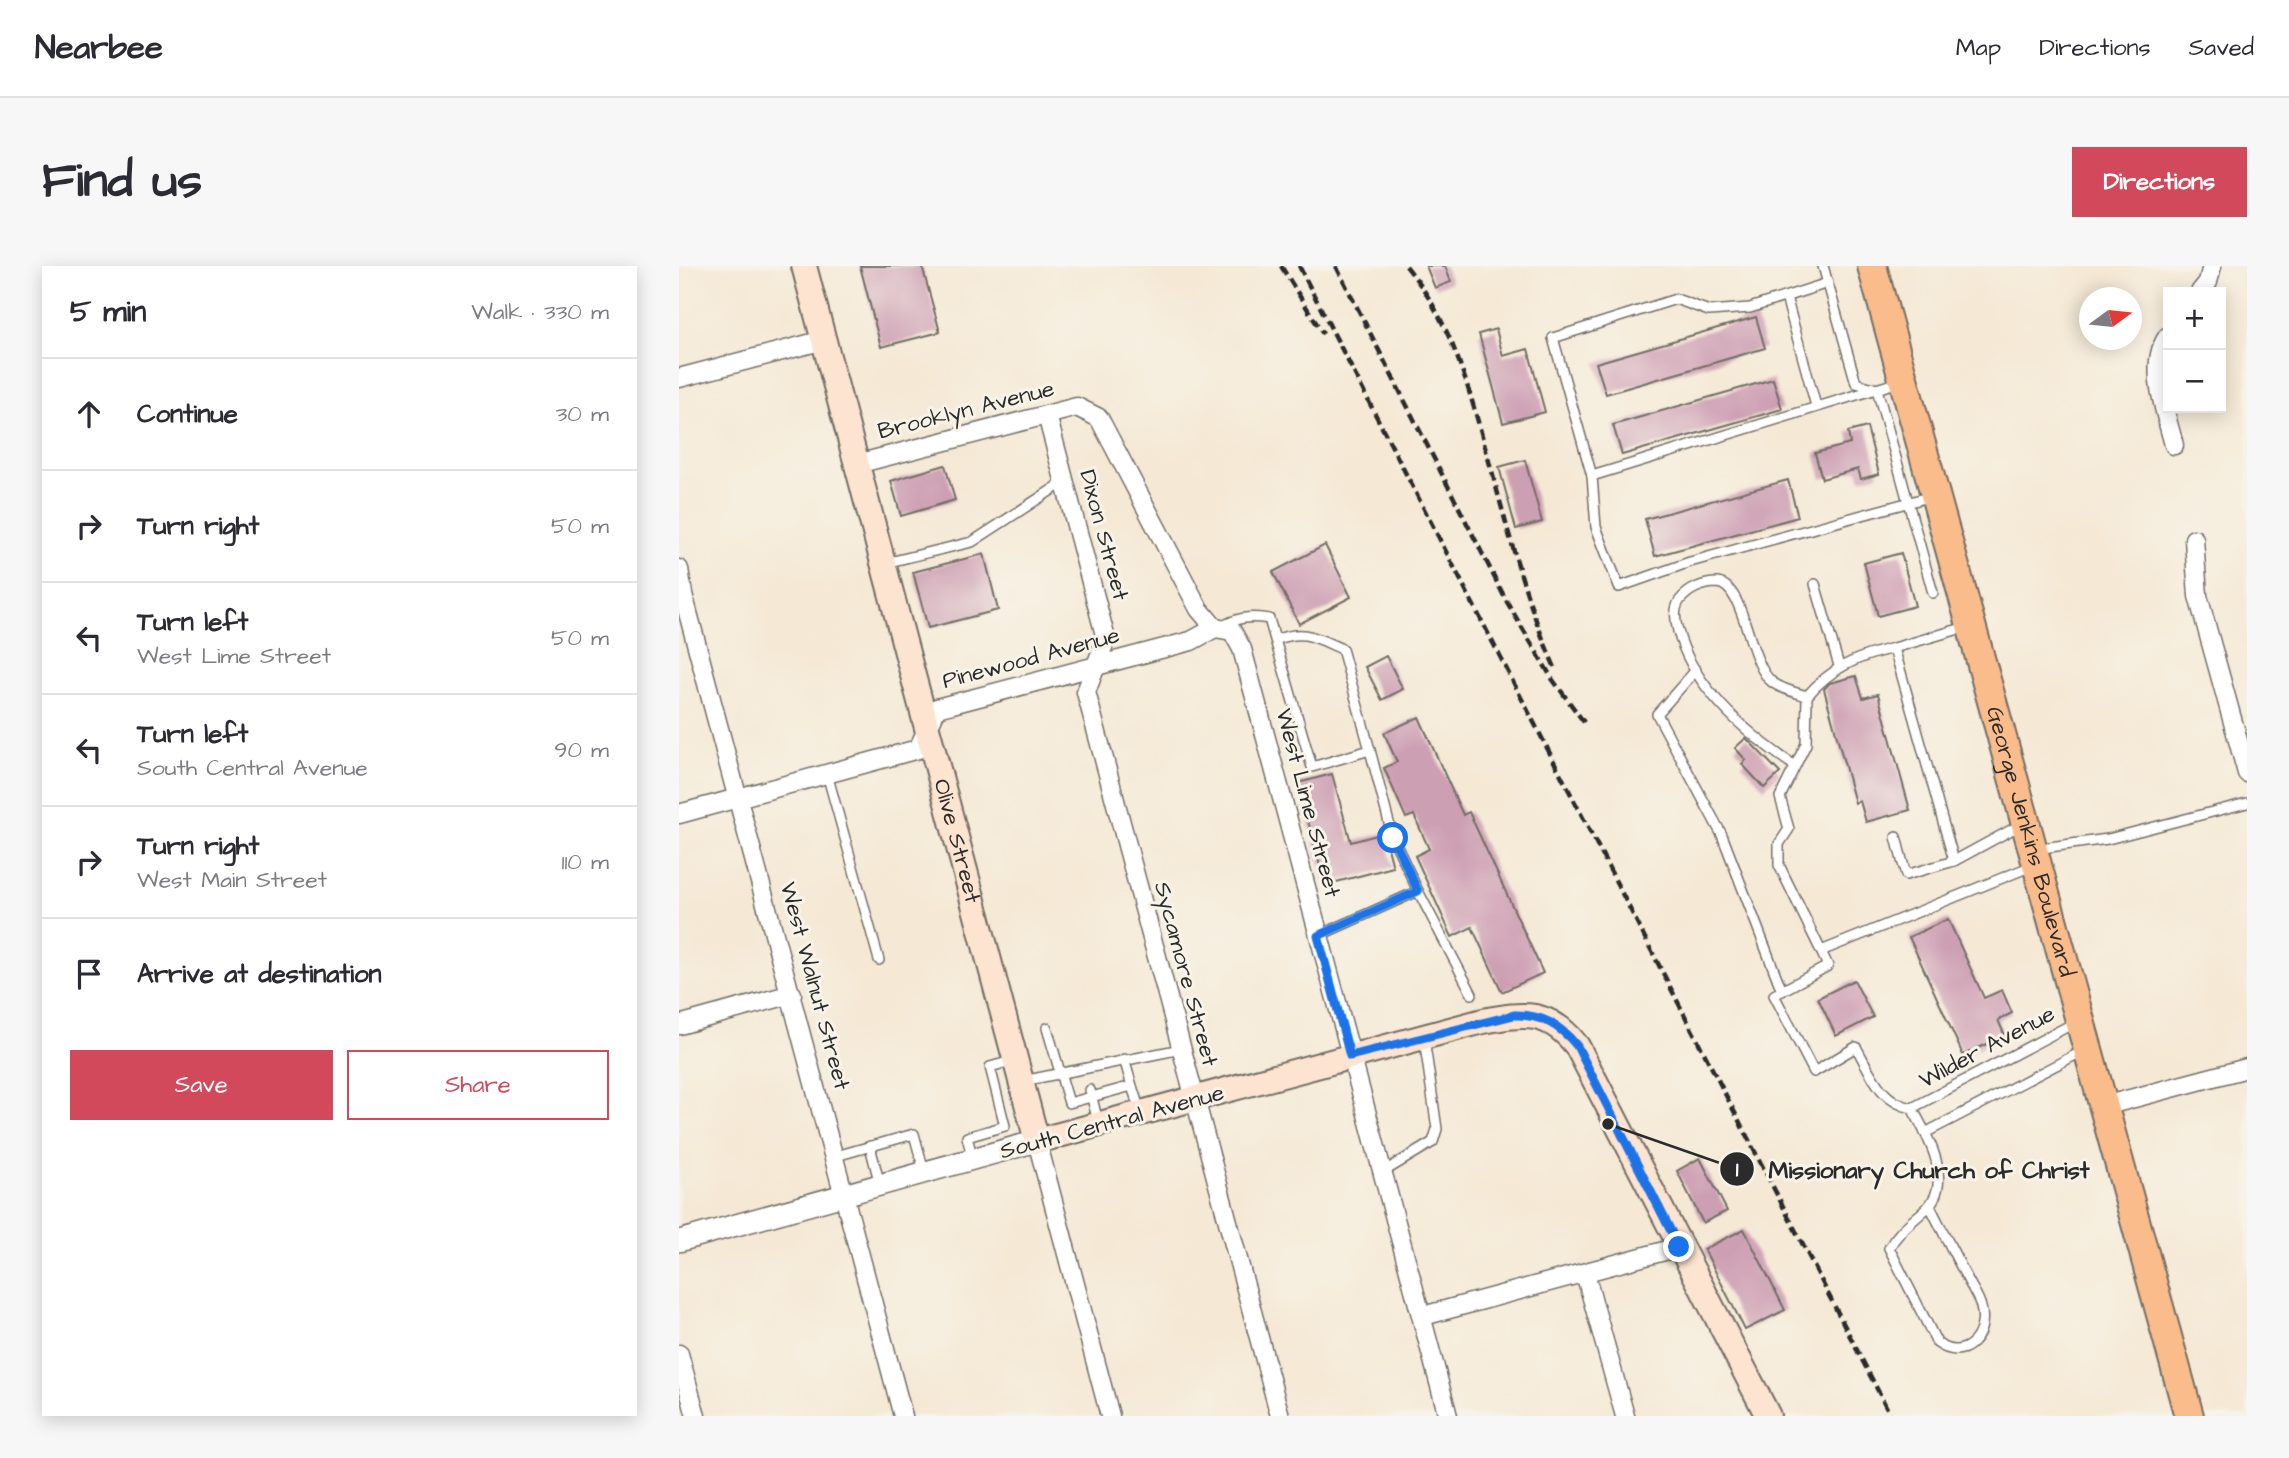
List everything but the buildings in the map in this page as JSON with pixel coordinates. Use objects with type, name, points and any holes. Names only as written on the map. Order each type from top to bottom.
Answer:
[{"type":"main road","name":"Olive Street","points":[[804,266],[1037,1141]]},
{"type":"main road","name":"George Jenkins Boulevard","points":[[1872,266],[1904,381],[1922,499],[1972,626],[2189,1416]]},
{"type":"main road","name":"South Central Avenue","points":[[1037,1141],[1350,1056],[1514,1015],[1530,1014],[1546,1019],[1567,1033],[1577,1046],[1679,1247]]},
{"type":"main road","points":[[1679,1247],[1767,1416]]},
{"type":"street","points":[[2204,287],[2212,266]]},
{"type":"street","points":[[679,378],[824,340]]},
{"type":"street","points":[[2163,343],[2158,381],[2174,445]]},
{"type":"street","name":"Brooklyn Avenue","points":[[857,464],[1077,407],[1087,409]]},
{"type":"street","name":"West Lime Street","points":[[1087,409],[1098,418],[1199,609],[1218,628],[1232,631],[1242,649],[1448,1416]]},
{"type":"street","name":"Dixon Street","points":[[1047,415],[1106,639],[1094,667]]},
{"type":"street","points":[[2194,538],[2198,596],[2247,773]]},
{"type":"street","name":"West Walnut Street","points":[[679,569],[681,595],[836,1156],[903,1416]]},
{"type":"street","name":"Pinewood Avenue","points":[[679,814],[918,749],[937,708],[1191,641],[1218,628]]},
{"type":"street","name":"Sycamore Street","points":[[1094,667],[1086,691],[1280,1416]]},
{"type":"street","points":[[679,1025],[792,994]]},
{"type":"street","points":[[2103,1106],[2247,1068]]},
{"type":"street","name":"South Central Avenue","points":[[679,1241],[1037,1141]]},
{"type":"street","name":"Olive Street","points":[[1037,1141],[1110,1416]]},
{"type":"street","points":[[1423,1316],[1679,1247]]},
{"type":"street","points":[[1585,1273],[1625,1416]]},
{"type":"street","points":[[679,1353],[695,1416]]},
{"type":"lane","points":[[1823,266],[1856,383],[1877,389]]},
{"type":"lane","points":[[1828,283],[1750,308],[1709,311],[1676,299],[1553,338],[1593,476],[1595,527],[1619,587],[1690,562],[1922,499]]},
{"type":"lane","points":[[1786,296],[1816,407]]},
{"type":"lane","points":[[1593,476],[1904,381]]},
{"type":"lane","points":[[1877,389],[1922,499],[1933,593]]},
{"type":"lane","points":[[884,564],[972,542],[1065,482]]},
{"type":"lane","points":[[1795,766],[1763,745],[1706,687],[1683,650],[1676,624],[1676,605],[1687,592],[1720,583],[1730,588],[1737,597],[1751,649],[1771,682],[1807,696]]},
{"type":"lane","points":[[1815,583],[1839,666]]},
{"type":"lane","points":[[1218,628],[1235,618],[1248,616],[1269,619],[1311,767],[1370,750]]},
{"type":"lane","points":[[1930,1206],[1982,1306],[1983,1329],[1974,1344],[1959,1351],[1946,1350],[1937,1343],[1889,1248],[1896,1234],[1930,1206],[1939,1188],[1926,1133],[1912,1108],[1897,1105],[1884,1096],[1856,1047],[1814,1072],[1775,995],[1828,966],[1779,865],[1779,844],[1789,829],[1780,797],[1807,744],[1807,696],[1839,666],[1871,653],[1972,626]]},
{"type":"lane","points":[[1275,640],[1295,633],[1310,634],[1342,649],[1393,838],[1472,994]]},
{"type":"lane","points":[[1894,648],[1954,861]]},
{"type":"lane","points":[[1696,670],[1657,714],[1722,835],[1782,991]]},
{"type":"lane","points":[[827,774],[879,960]]},
{"type":"lane","points":[[1896,837],[1906,875],[1954,861],[2032,845],[2108,839],[2247,803]]},
{"type":"lane","points":[[1821,951],[2032,845]]},
{"type":"lane","points":[[1318,936],[1418,891]]},
{"type":"lane","name":"Wilder Avenue","points":[[1912,1108],[2079,1021]]},
{"type":"lane","points":[[1047,1028],[1069,1103],[1091,1094],[1132,1086]]},
{"type":"lane","points":[[1384,1172],[1433,1142],[1437,1129],[1428,1082],[1429,1052],[1424,1037]]},
{"type":"lane","points":[[973,1160],[967,1138],[1006,1126],[990,1067],[1085,1071],[1124,1059],[1181,1049]]},
{"type":"lane","name":"Wilder Avenue","points":[[1926,1133],[2087,1049]]},
{"type":"lane","points":[[1124,1059],[1141,1113]]},
{"type":"lane","points":[[1091,1094],[1099,1125]]},
{"type":"lane","points":[[836,1156],[914,1134],[925,1173]]},
{"type":"lane","points":[[870,1146],[880,1185]]},
{"type":"railway","points":[[1281,266],[1323,334]]},
{"type":"railway","points":[[1299,266],[1891,1416]]},
{"type":"railway","points":[[1336,266],[1507,602],[1553,680],[1586,725]]},
{"type":"railway","points":[[1406,266],[1438,314],[1460,364],[1520,572],[1556,670]]},
{"type":"place","name":"Missionary Church of Christ","points":[[1608,1124]]},
{"type":"route","points":[[1393,838],[1418,891],[1318,936],[1350,1056],[1514,1015],[1530,1014],[1546,1019],[1567,1033],[1577,1046],[1679,1247]]}]
